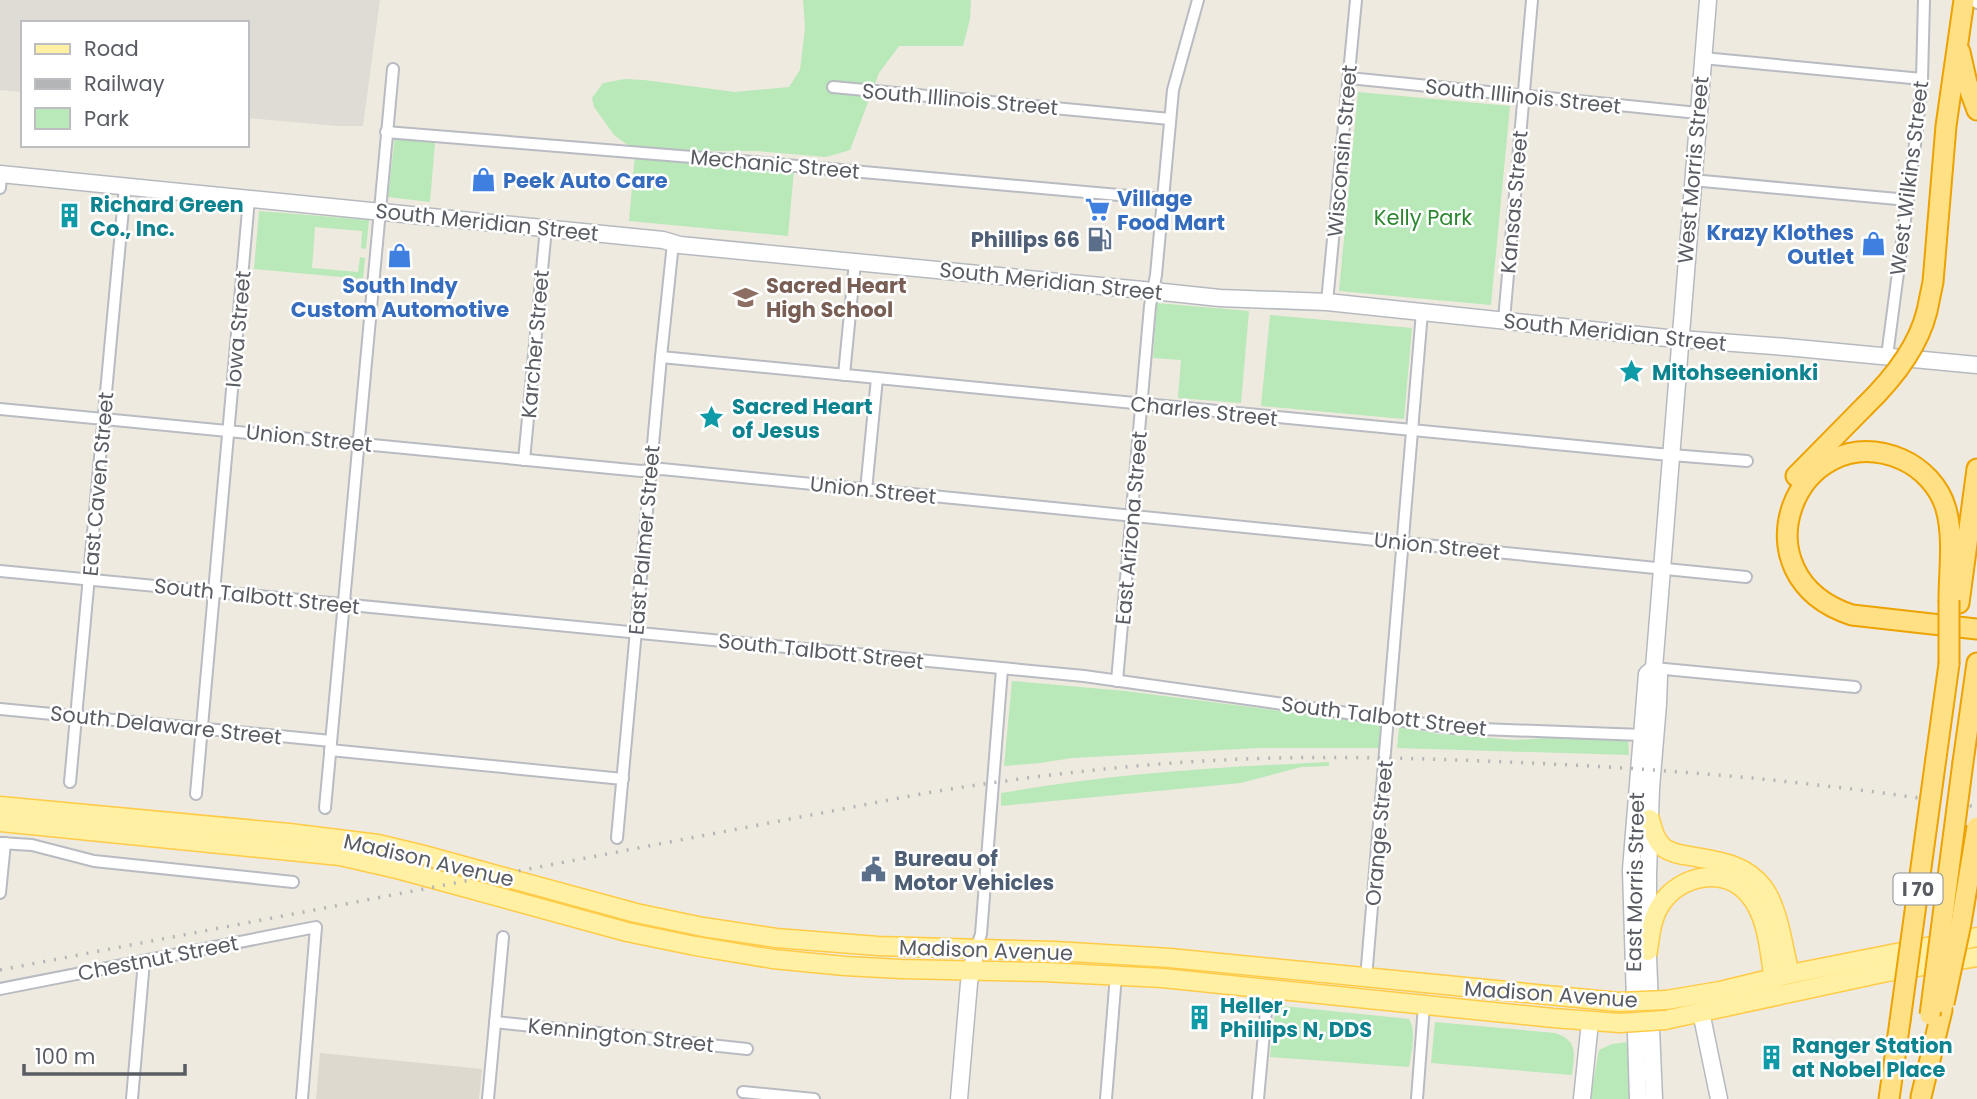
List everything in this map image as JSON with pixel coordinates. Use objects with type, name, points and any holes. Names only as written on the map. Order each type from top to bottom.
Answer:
[{"type":"highway","points":[[1964,0],[1946,126],[1933,282],[1927,311],[1906,357],[1889,381],[1791,482],[1781,500],[1774,538],[1776,553],[1785,577],[1806,604],[1822,615],[1859,629],[1977,641]]},
{"type":"highway","points":[[1958,40],[1967,83],[1977,110]]},
{"type":"highway","points":[[1954,601],[1949,521],[1939,493],[1920,470],[1889,455],[1864,453],[1836,459],[1808,480],[1791,509],[1787,534],[1793,566],[1813,594],[1834,608],[1852,615],[1977,629]]},
{"type":"highway","points":[[1954,601],[1977,469]]},
{"type":"highway","name":"I 70","points":[[1889,1099],[1949,664],[1954,601]]},
{"type":"highway","name":"I 70","points":[[1921,1098],[1936,1013],[1977,665]]},
{"type":"highway","points":[[1936,1013],[1961,923],[1977,827]]},
{"type":"main road","name":"West Morris Street","points":[[1680,340],[1708,0]]},
{"type":"main road","name":"South Meridian Street","points":[[0,179],[125,187],[379,211],[1153,292],[1220,298],[1327,302],[1680,340],[1977,365]]},
{"type":"main road","name":"East Morris Street","points":[[1654,1099],[1648,951],[1650,819],[1659,676],[1654,668],[1680,340]]},
{"type":"main road","name":"East Morris Street","points":[[1637,1099],[1631,870],[1647,674],[1654,668]]},
{"type":"main road","name":"Madison Avenue","points":[[0,806],[378,844],[636,913],[776,938],[846,944],[1170,958],[1619,1002],[1665,1000],[1707,994],[1977,937]]},
{"type":"main road","points":[[1650,819],[1655,836],[1665,848],[1677,854],[1737,866],[1761,885],[1772,903],[1782,977]]},
{"type":"main road","name":"Madison Avenue","points":[[0,822],[340,856],[627,932],[749,955],[845,966],[1116,975],[1590,1022],[1665,1020],[1887,972],[1977,957]]},
{"type":"main road","points":[[1648,951],[1655,914],[1669,894],[1686,882],[1710,876],[1725,879],[1750,896],[1759,910],[1768,945],[1782,977]]},
{"type":"main road","points":[[959,1099],[971,970],[976,949]]},
{"type":"main road","points":[[1701,1012],[1719,1099]]},
{"type":"main road","points":[[1582,1099],[1590,1022]]},
{"type":"street","name":"East Arizona Street","points":[[1117,681],[1174,83],[1198,0]]},
{"type":"street","name":"Wisconsin Street","points":[[1327,302],[1356,0]]},
{"type":"street","name":"Kansas Street","points":[[1504,320],[1532,0]]},
{"type":"street","name":"West Wilkins Street","points":[[1887,356],[1922,79],[1924,0]]},
{"type":"street","points":[[1703,58],[1922,79]]},
{"type":"street","points":[[325,808],[393,69]]},
{"type":"street","name":"South Illinois Street","points":[[1349,78],[1698,113]]},
{"type":"street","name":"South Illinois Street","points":[[833,87],[1170,119]]},
{"type":"street","name":"Mechanic Street","points":[[386,132],[1163,199]]},
{"type":"street","points":[[1692,180],[1908,200]]},
{"type":"street","name":"East Caven Street","points":[[70,782],[125,187]]},
{"type":"street","name":"Iowa Street","points":[[196,794],[249,199]]},
{"type":"street","name":"Karcher Street","points":[[524,460],[546,228]]},
{"type":"street","name":"East Palmer Street","points":[[617,838],[673,243]]},
{"type":"street","points":[[844,375],[855,261]]},
{"type":"street","name":"Orange Street","points":[[1366,978],[1422,312]]},
{"type":"street","name":"Charles Street","points":[[661,357],[1747,461]]},
{"type":"street","points":[[866,490],[877,378]]},
{"type":"street","name":"Union Street","points":[[0,409],[641,471],[662,469],[1746,577]]},
{"type":"street","name":"South Talbott Street","points":[[0,570],[1117,681],[1454,728],[1642,735]]},
{"type":"street","points":[[1654,668],[1855,687]]},
{"type":"street","points":[[976,949],[981,934],[1002,669]]},
{"type":"street","name":"South Delaware Street","points":[[0,709],[201,729],[623,779]]},
{"type":"street","points":[[0,893],[2,843],[32,845],[94,861],[293,882]]},
{"type":"street","name":"Chestnut Street","points":[[0,989],[316,927],[302,1099]]},
{"type":"street","points":[[488,1099],[503,937]]},
{"type":"street","points":[[132,1099],[144,961]]},
{"type":"street","points":[[1106,1099],[1116,975]]},
{"type":"street","points":[[1258,1099],[1268,989]]},
{"type":"street","points":[[1417,1099],[1424,1005]]},
{"type":"street","name":"Kennington Street","points":[[495,1022],[747,1049]]},
{"type":"street","points":[[743,1092],[814,1099]]},
{"type":"shaded area","points":[[0,0],[380,0],[363,126],[248,118],[248,21],[21,21],[21,92],[0,90]]},
{"type":"shaded area","points":[[320,1053],[482,1069],[479,1099],[316,1099]]},
{"type":"green space","points":[[803,0],[971,0],[970,19],[963,46],[899,46],[879,73],[850,150],[826,157],[757,151],[678,151],[629,146],[614,135],[594,107],[592,98],[603,83],[625,79],[735,92],[789,87],[800,70],[805,28]]},
{"type":"green space","name":"Kelly Park","points":[[1358,92],[1510,106],[1491,305],[1339,291]]},
{"type":"green space","points":[[395,135],[435,142],[430,202],[388,197]]},
{"type":"green space","points":[[635,155],[794,170],[788,236],[629,221]]},
{"type":"green space","points":[[259,211],[369,220],[366,249],[361,248],[362,231],[315,227],[312,268],[358,272],[360,257],[365,258],[363,279],[254,269]]},
{"type":"green space","points":[[1157,303],[1249,311],[1241,403],[1178,398],[1181,360],[1153,358]]},
{"type":"green space","points":[[1270,315],[1412,328],[1404,419],[1261,406]]},
{"type":"green space","points":[[1012,681],[1125,691],[1383,724],[1382,748],[1259,748],[1072,758],[1004,766]]},
{"type":"green space","points":[[1399,727],[1439,734],[1516,740],[1560,737],[1628,740],[1629,755],[1397,748]]},
{"type":"green space","points":[[1329,762],[1329,766],[1301,767],[1241,783],[1001,806],[1001,793],[1083,781],[1206,769]]},
{"type":"green space","points":[[1277,1007],[1409,1019],[1413,1036],[1409,1067],[1270,1057],[1275,1011]]},
{"type":"green space","points":[[1435,1022],[1555,1033],[1563,1036],[1573,1049],[1572,1075],[1431,1063]]},
{"type":"green space","points":[[1628,1042],[1630,1099],[1590,1099],[1599,1050],[1612,1044]]},
{"type":"railway","points":[[0,970],[926,793],[1056,774],[1143,765],[1311,758],[1571,765],[1775,780],[1977,807]]},
{"type":"place","name":"Peek Auto Care","points":[[483,180]]},
{"type":"place","name":"Village Food Mart","points":[[1097,210]]},
{"type":"place","name":"Richard Green Co., Inc.","points":[[70,216]]},
{"type":"place","name":"Phillips 66","points":[[1100,239]]},
{"type":"place","name":"Krazy Klothes Outlet","points":[[1874,244]]},
{"type":"place","name":"South Indy Custom Automotive","points":[[400,256]]},
{"type":"place","name":"Sacred Heart High School","points":[[746,297]]},
{"type":"place","name":"Mitohseenionki","points":[[1632,372]]},
{"type":"place","name":"Sacred Heart of Jesus","points":[[712,418]]},
{"type":"place","name":"Bureau of Motor Vehicles","points":[[874,870]]},
{"type":"place","name":"Heller, Phillips N, DDS","points":[[1200,1017]]},
{"type":"place","name":"Ranger Station at Nobel Place","points":[[1772,1057]]}]
